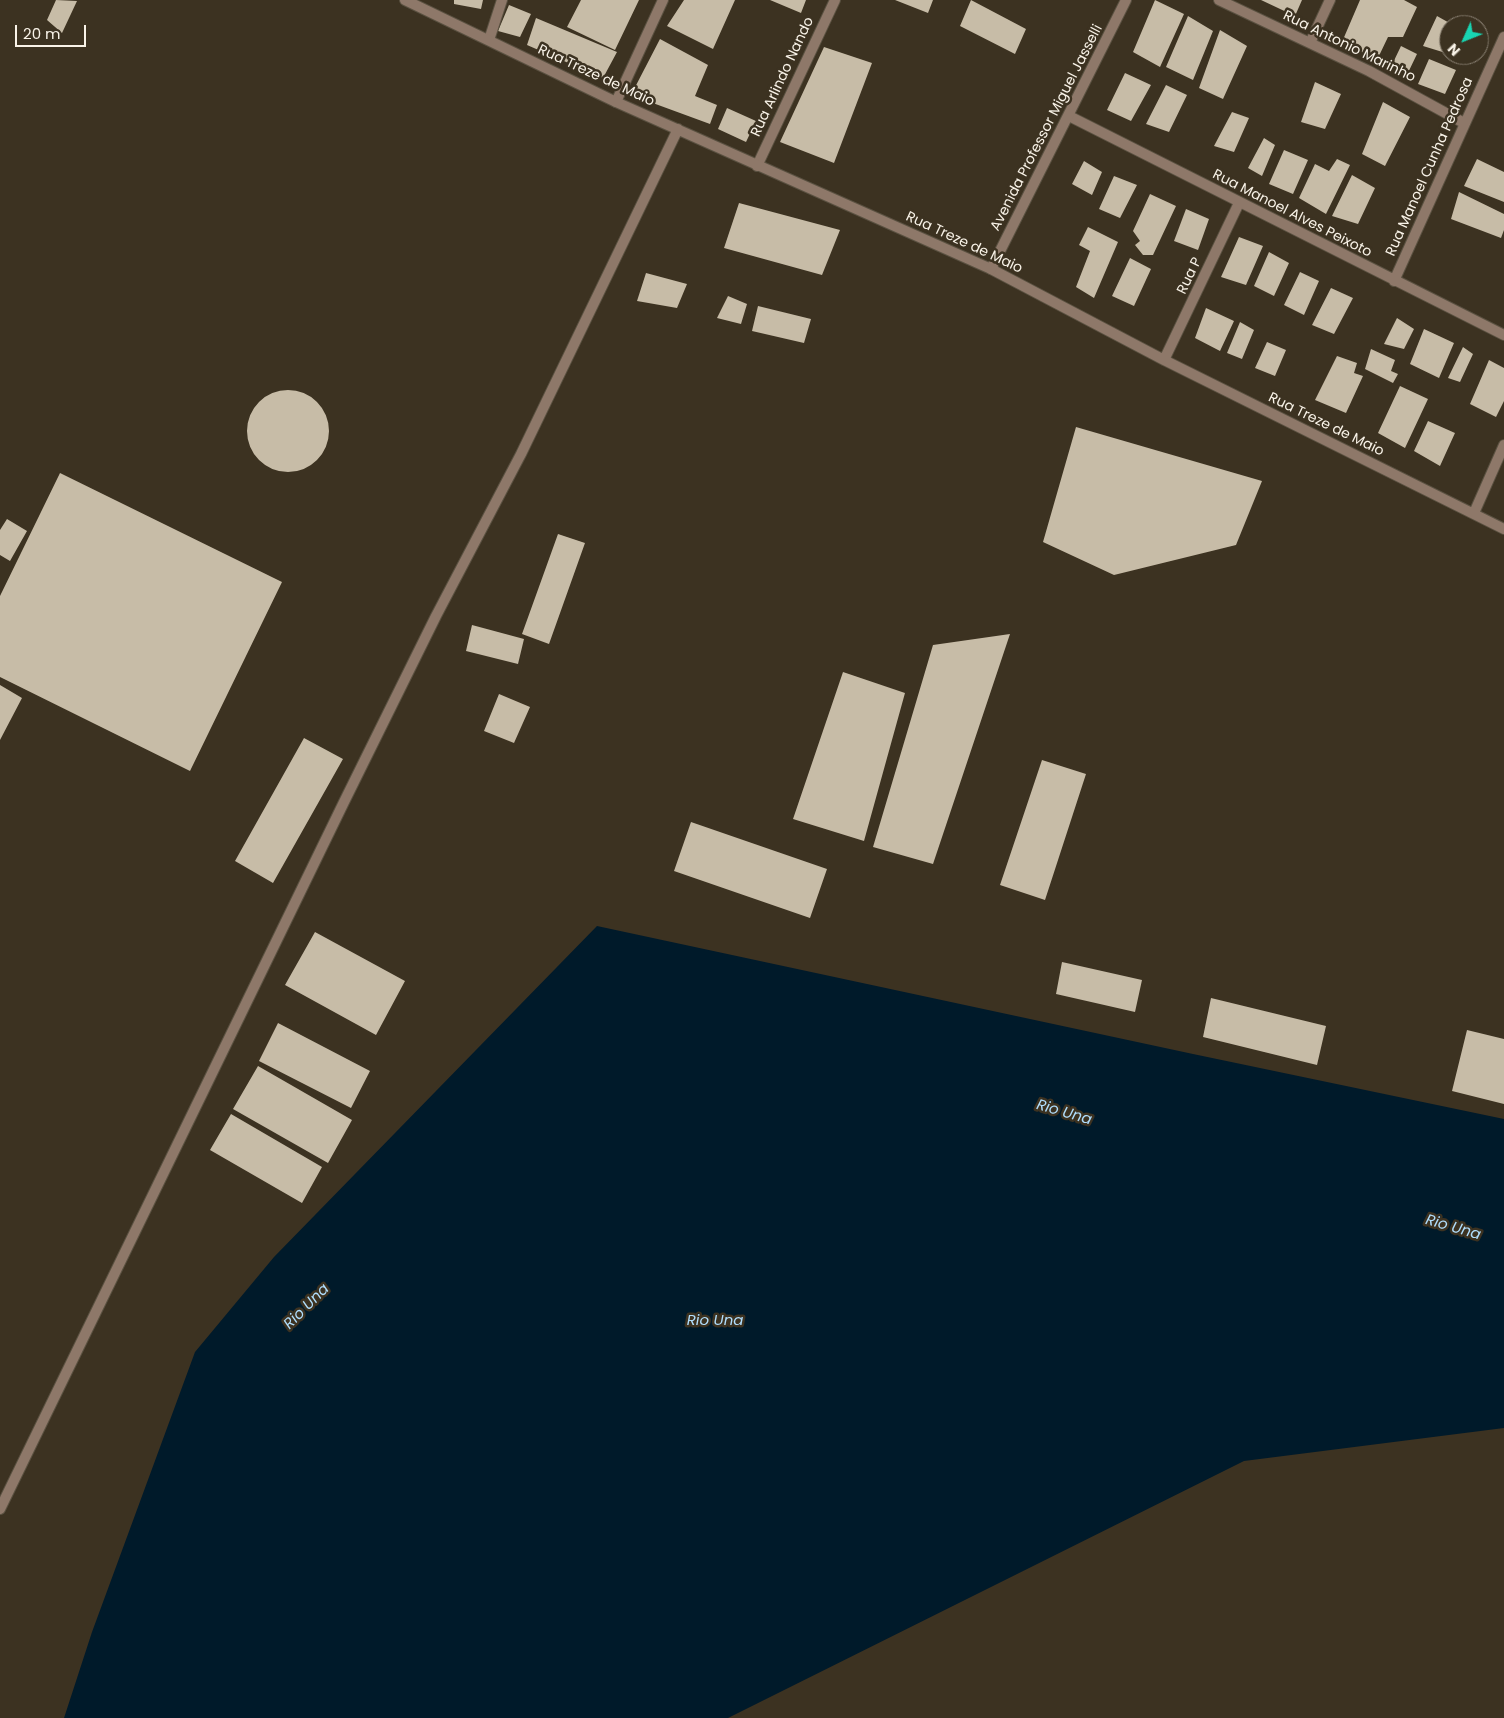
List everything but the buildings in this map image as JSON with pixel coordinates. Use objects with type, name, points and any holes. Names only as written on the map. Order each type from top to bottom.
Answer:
[{"type":"street","name":"Rua Treze de Maio","points":[[404,0],[616,102],[991,269],[1164,360],[1504,529]]},
{"type":"street","points":[[489,40],[502,0]]},
{"type":"street","points":[[616,102],[663,0]]},
{"type":"street","name":"Rua Arlindo Nando","points":[[757,166],[835,0]]},
{"type":"street","name":"Avenida Professor Miguel Jasselli","points":[[991,269],[1126,0]]},
{"type":"street","name":"Rua Antonio Marinho","points":[[1219,0],[1369,71],[1464,122]]},
{"type":"street","points":[[1310,43],[1330,0]]},
{"type":"street","name":"Rua Manoel Cunha Pedrosa","points":[[1394,281],[1464,122],[1504,37]]},
{"type":"street","name":"Rua Manoel Alves Peixoto","points":[[1069,116],[1504,335]]},
{"type":"street","points":[[0,1509],[344,802],[436,616],[521,454],[678,129]]},
{"type":"street","name":"Rua P","points":[[1164,360],[1239,203]]},
{"type":"street","points":[[1474,513],[1504,445]]},
{"type":"water","name":"Rio Una","points":[[597,926],[1504,1119],[1504,1428],[1244,1461],[728,1718],[64,1718],[92,1632],[195,1352],[274,1257]]}]
